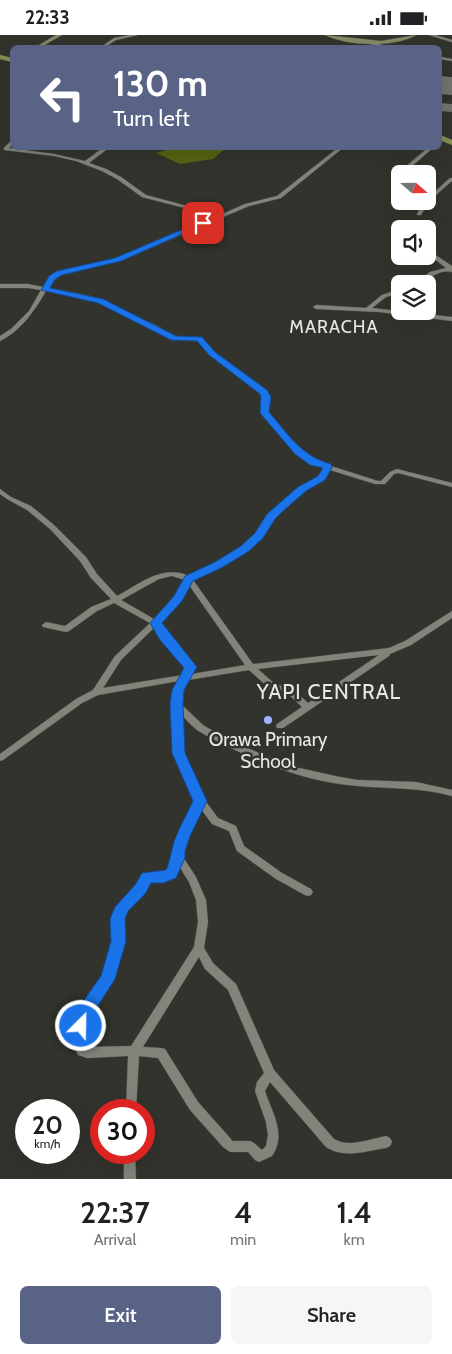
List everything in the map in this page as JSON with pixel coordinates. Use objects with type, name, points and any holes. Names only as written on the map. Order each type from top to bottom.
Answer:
[{"type":"street","points":[[42,45],[60,35]]},
{"type":"street","points":[[105,45],[115,39],[136,35]]},
{"type":"street","points":[[326,35],[378,45]]},
{"type":"street","points":[[370,43],[398,42],[414,35]]},
{"type":"street","points":[[431,35],[452,41]]},
{"type":"street","points":[[18,150],[54,155],[86,163],[104,169],[119,177],[144,196],[220,216]]},
{"type":"street","points":[[86,163],[104,150]]},
{"type":"street","points":[[0,339],[21,323],[38,303],[52,278],[60,273],[118,260],[247,205],[279,197],[287,193],[338,150]]},
{"type":"street","points":[[410,165],[428,150]]},
{"type":"street","points":[[436,193],[452,179]]},
{"type":"street","points":[[418,214],[421,210]]},
{"type":"street","points":[[436,258],[451,269]]},
{"type":"street","points":[[429,275],[451,269]]},
{"type":"street","points":[[0,286],[17,285],[100,301],[174,339],[199,339],[212,353],[264,392],[266,397],[264,413],[298,452],[314,463],[377,483],[383,483],[392,473],[397,471],[452,485]]},
{"type":"street","points":[[366,309],[384,296],[391,294]]},
{"type":"street","points":[[316,307],[366,309],[452,319]]},
{"type":"street","points":[[96,692],[118,658],[134,641],[156,623],[178,598],[189,579],[245,549],[259,535],[279,509],[302,489],[326,474],[328,466]]},
{"type":"street","points":[[0,491],[29,508],[52,527],[83,559],[94,576],[115,599],[127,609],[156,623],[164,637],[189,664],[190,671],[178,690],[176,704],[179,753],[200,801],[215,821],[233,829],[240,848],[279,876],[308,892]]},
{"type":"street","points":[[46,625],[66,629],[93,610],[156,577],[175,573],[189,579],[251,667],[274,688],[288,689],[307,707]]},
{"type":"street","points":[[280,726],[390,651],[408,643],[452,614]]},
{"type":"street","points":[[0,759],[79,701],[96,692],[251,667],[390,651]]},
{"type":"street","points":[[176,704],[192,721],[214,736],[256,755],[293,768],[344,781],[416,784],[452,793]]},
{"type":"street","points":[[200,801],[183,836],[178,851],[178,858],[171,874],[163,877],[147,877],[140,889],[122,907],[118,919],[119,941],[108,979],[85,1011],[81,1020],[80,1048],[87,1053],[134,1051],[161,1053],[194,1106],[227,1143],[230,1146],[250,1147],[259,1155],[264,1155],[271,1149],[274,1131],[260,1091],[261,1086],[270,1074]]},
{"type":"street","points":[[132,1099],[134,1051],[199,948],[204,915],[201,896],[194,879],[178,858]]},
{"type":"street","points":[[199,948],[210,966],[232,987],[270,1074],[332,1146],[349,1148],[386,1141]]},
{"type":"street","points":[[130,1164],[130,1179]]},
{"type":"green space","points":[[166,150],[224,150],[213,159],[180,164],[156,153]]},
{"type":"taxiway","points":[[442,107],[452,108]]},
{"type":"runway","points":[[442,85],[452,86]]},
{"type":"place","name":"Orawa Primary School","points":[[268,720]]},
{"type":"district","name":"MARACHA","points":[[334,327]]},
{"type":"district","name":"YAPI CENTRAL","points":[[329,692]]},
{"type":"route","points":[[81,1026],[82,1015],[100,993],[108,979],[119,941],[117,931],[118,919],[122,907],[140,889],[144,879],[149,876],[163,877],[171,874],[178,858],[178,851],[183,836],[200,801],[179,753],[177,735],[176,704],[178,690],[191,667],[164,637],[156,623],[172,606],[189,579],[219,565],[245,549],[259,535],[279,509],[302,489],[322,478],[328,468],[328,466],[314,463],[298,452],[264,413],[266,397],[264,392],[212,353],[202,340],[193,337],[174,339],[159,329],[100,301],[46,290],[52,278],[69,269],[105,264],[118,260],[203,223]]}]
